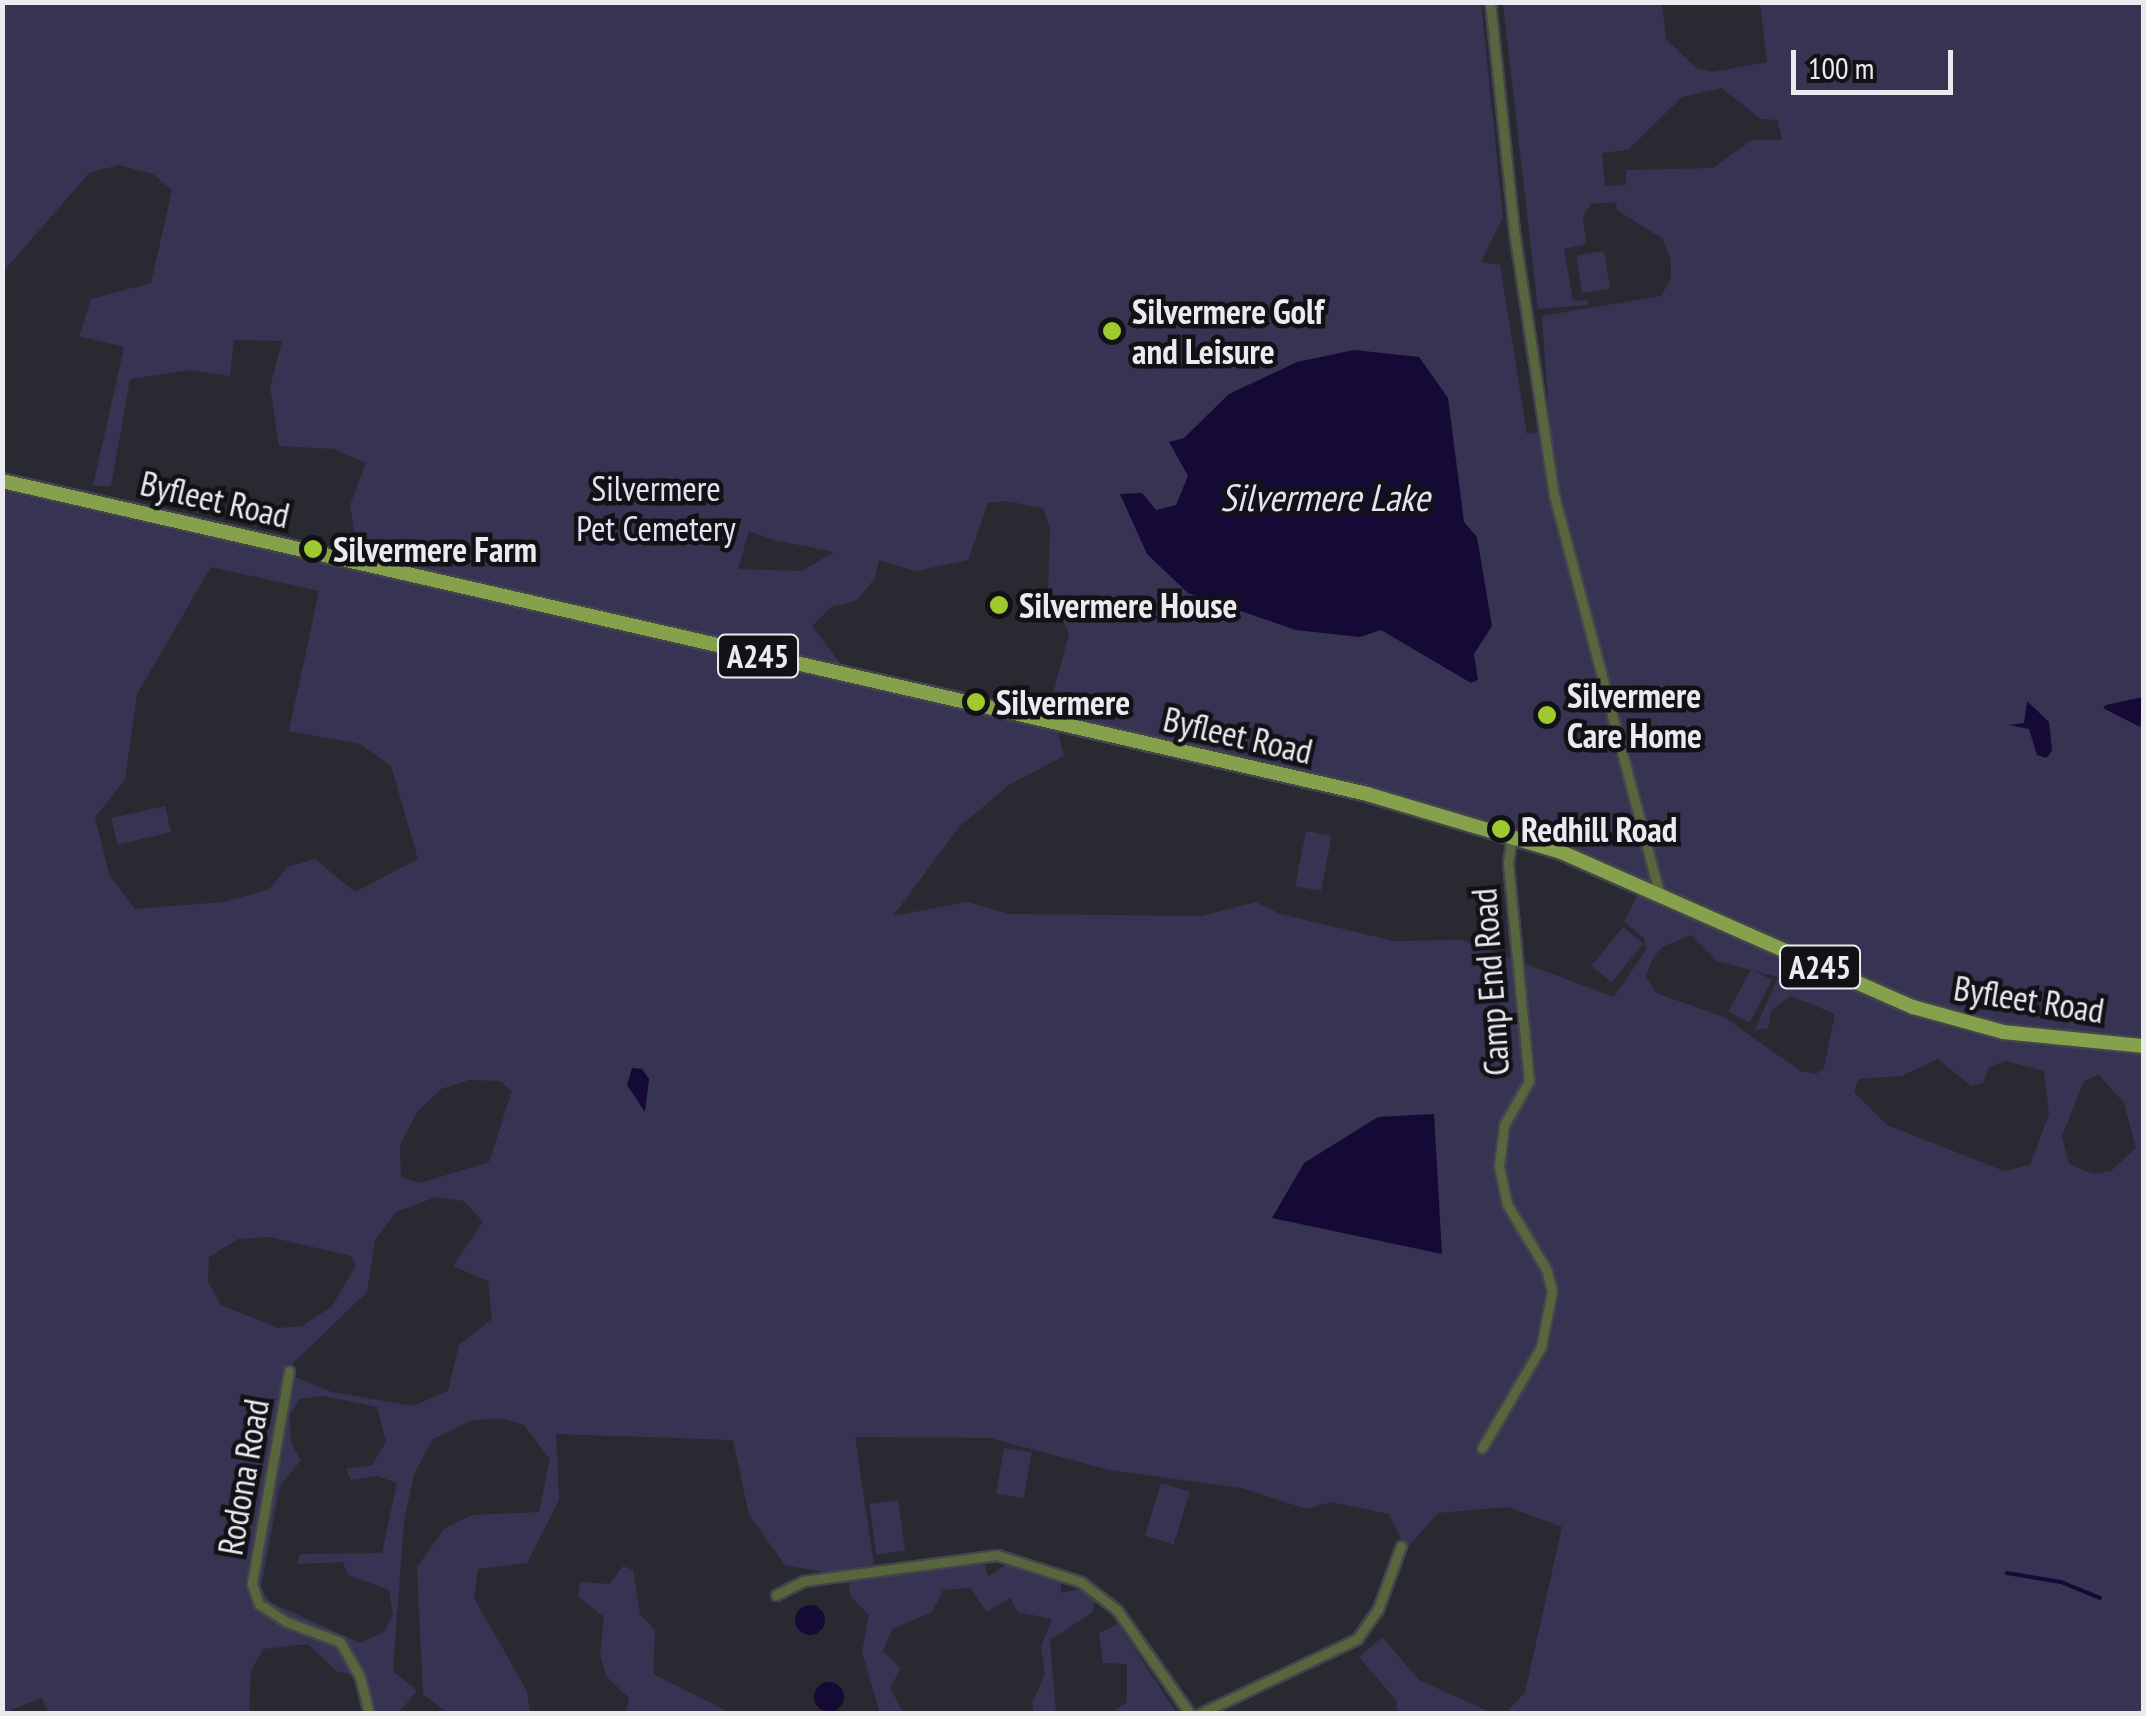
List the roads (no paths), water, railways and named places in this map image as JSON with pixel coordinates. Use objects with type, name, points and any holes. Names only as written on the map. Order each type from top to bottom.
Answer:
[{"type":"main road","name":"Byfleet Road","points":[[2,481],[1366,794],[1512,836],[1659,892],[1912,1007],[2002,1032],[2144,1046]]},
{"type":"street","points":[[1490,2],[1514,231],[1554,495],[1659,892]]},
{"type":"street","name":"Camp End Road","points":[[1482,1448],[1541,1347],[1552,1291],[1546,1268],[1507,1204],[1499,1166],[1504,1125],[1529,1081],[1512,836]]},
{"type":"street","name":"Rodona Road","points":[[289,1371],[252,1584],[260,1604],[287,1622],[340,1642],[360,1676],[369,1714]]},
{"type":"street","points":[[1199,1714],[1356,1639],[1378,1609],[1401,1546]]},
{"type":"street","points":[[776,1594],[803,1581],[997,1555],[1081,1582],[1117,1610],[1190,1714]]},
{"type":"water","name":"Silvermere Lake","points":[[1354,350],[1419,357],[1448,398],[1464,522],[1477,537],[1492,626],[1474,654],[1478,680],[1471,683],[1381,630],[1360,637],[1296,630],[1188,593],[1147,554],[1120,494],[1142,493],[1156,510],[1176,505],[1188,476],[1169,442],[1184,438],[1229,394],[1297,362]]},
{"type":"water","points":[[2143,697],[2140,727],[2103,708],[2106,705]]},
{"type":"water","points":[[2027,701],[2049,722],[2052,751],[2046,758],[2037,755],[2029,729],[2009,725],[2024,723]]},
{"type":"water","points":[[632,1068],[642,1069],[649,1079],[645,1112],[627,1085]]},
{"type":"water","points":[[1434,1114],[1442,1254],[1272,1218],[1304,1163],[1378,1117]]},
{"type":"water","points":[[810,1605],[821,1609],[825,1620],[821,1631],[810,1635],[799,1631],[795,1620],[799,1609]]},
{"type":"water","points":[[829,1682],[840,1686],[844,1697],[840,1708],[829,1712],[818,1708],[814,1697],[818,1686]]},
{"type":"waterway","points":[[2007,1573],[2061,1582],[2100,1598]]},
{"type":"place","name":"Silvermere Golf and Leisure","points":[[1112,331]]},
{"type":"place","name":"Silvermere Farm","points":[[313,549]]},
{"type":"place","name":"Silvermere House","points":[[999,605]]},
{"type":"place","name":"Silvermere","points":[[976,702]]},
{"type":"place","name":"Silvermere Care Home","points":[[1547,715]]},
{"type":"place","name":"Redhill Road","points":[[1501,829]]},
{"type":"park label","name":"Silvermere Pet Cemetery","points":[[656,508]]}]
